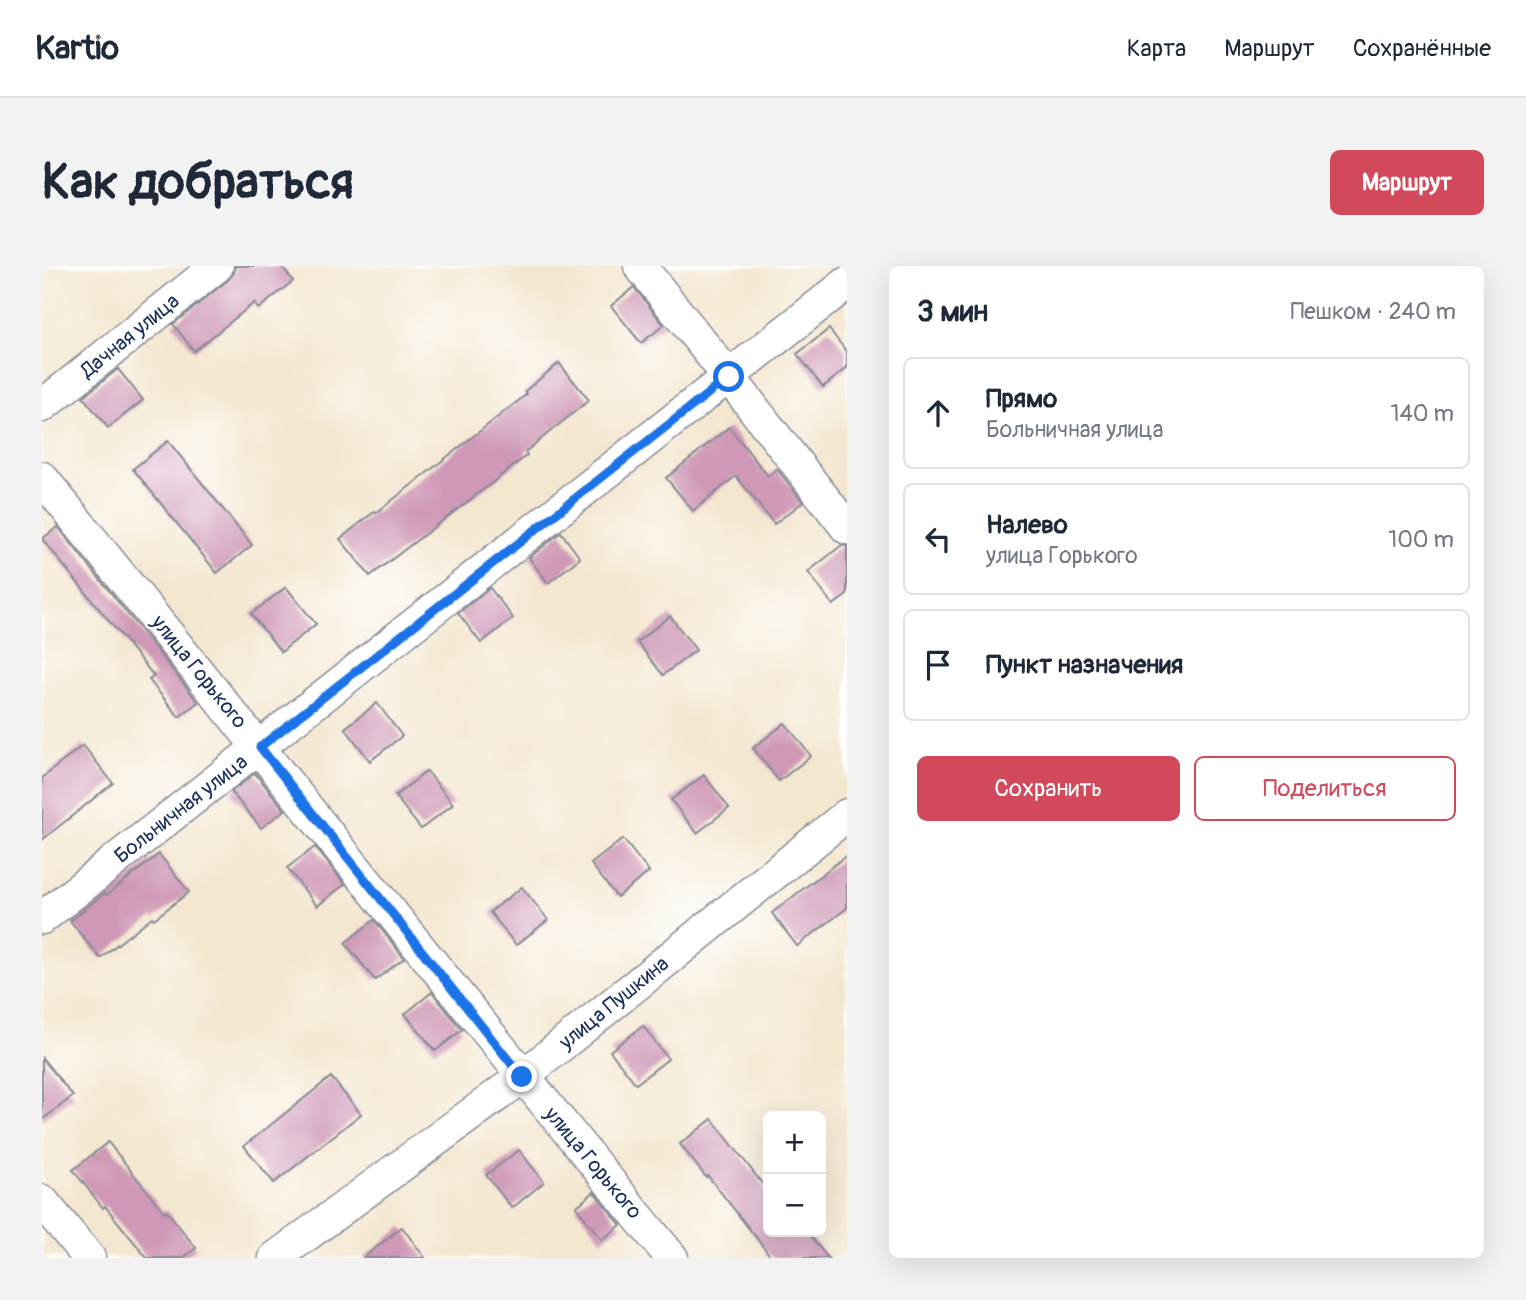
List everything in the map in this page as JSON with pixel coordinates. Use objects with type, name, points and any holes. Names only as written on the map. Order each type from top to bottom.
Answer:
[{"type":"street","name":"Дачная улица","points":[[42,406],[217,266]]},
{"type":"street","points":[[640,266],[847,528]]},
{"type":"street","name":"Больничная улица","points":[[42,918],[847,283]]},
{"type":"street","name":"улица Горького","points":[[42,478],[522,1077],[672,1258]]},
{"type":"street","name":"улица Пушкина","points":[[275,1258],[522,1077],[847,815]]},
{"type":"street","points":[[42,1201],[89,1258]]},
{"type":"building","points":[[235,266],[281,266],[293,281],[258,309],[254,303],[194,351],[173,324],[228,280],[234,273]]},
{"type":"building","points":[[634,287],[664,325],[641,343],[611,306]]},
{"type":"building","points":[[829,329],[847,352],[847,368],[823,387],[797,354]]},
{"type":"building","points":[[559,363],[589,400],[525,452],[527,455],[370,576],[340,539],[527,394],[525,391]]},
{"type":"building","points":[[118,369],[143,400],[108,428],[83,397]]},
{"type":"building","points":[[729,427],[768,476],[777,469],[803,502],[774,524],[736,476],[693,511],[666,478]]},
{"type":"building","points":[[168,441],[252,545],[217,573],[133,469]]},
{"type":"building","points":[[58,527],[198,702],[179,717],[149,680],[154,676],[42,539]]},
{"type":"building","points":[[561,532],[580,558],[548,583],[529,558]]},
{"type":"building","points":[[842,545],[847,546],[847,595],[833,605],[808,572]]},
{"type":"building","points":[[286,587],[316,624],[281,652],[251,614]]},
{"type":"building","points":[[490,588],[513,618],[481,643],[458,613]]},
{"type":"building","points":[[670,616],[696,650],[663,675],[637,642]]},
{"type":"building","points":[[377,703],[402,736],[370,761],[345,728]]},
{"type":"building","points":[[785,723],[811,756],[779,781],[753,748]]},
{"type":"building","points":[[83,745],[113,783],[42,840],[42,778]]},
{"type":"building","points":[[427,771],[453,804],[421,829],[395,796]]},
{"type":"building","points":[[255,773],[285,810],[261,828],[231,792]]},
{"type":"building","points":[[704,775],[729,808],[697,833],[671,800]]},
{"type":"building","points":[[623,839],[649,872],[617,897],[591,864]]},
{"type":"building","points":[[315,847],[345,884],[317,906],[287,868]]},
{"type":"building","points":[[159,854],[189,892],[100,958],[70,921]]},
{"type":"building","points":[[847,855],[847,908],[797,946],[772,913]]},
{"type":"building","points":[[522,887],[548,920],[516,945],[490,912]]},
{"type":"building","points":[[374,920],[404,958],[375,980],[345,943]]},
{"type":"building","points":[[432,992],[462,1030],[435,1051],[405,1014]]},
{"type":"building","points":[[643,1026],[668,1059],[636,1084],[610,1051]]},
{"type":"building","points":[[42,1058],[73,1096],[42,1120]]},
{"type":"building","points":[[331,1077],[361,1114],[274,1183],[244,1146]]},
{"type":"building","points":[[712,1119],[763,1185],[763,1237],[811,1237],[828,1258],[772,1258],[680,1144]]},
{"type":"building","points":[[108,1142],[196,1248],[183,1258],[147,1258],[73,1170]]},
{"type":"building","points":[[519,1150],[544,1182],[512,1208],[486,1175]]},
{"type":"building","points":[[594,1192],[621,1225],[602,1240],[576,1207]]},
{"type":"building","points":[[402,1227],[425,1258],[363,1258]]},
{"type":"route","points":[[522,1077],[260,747],[729,377]]}]
